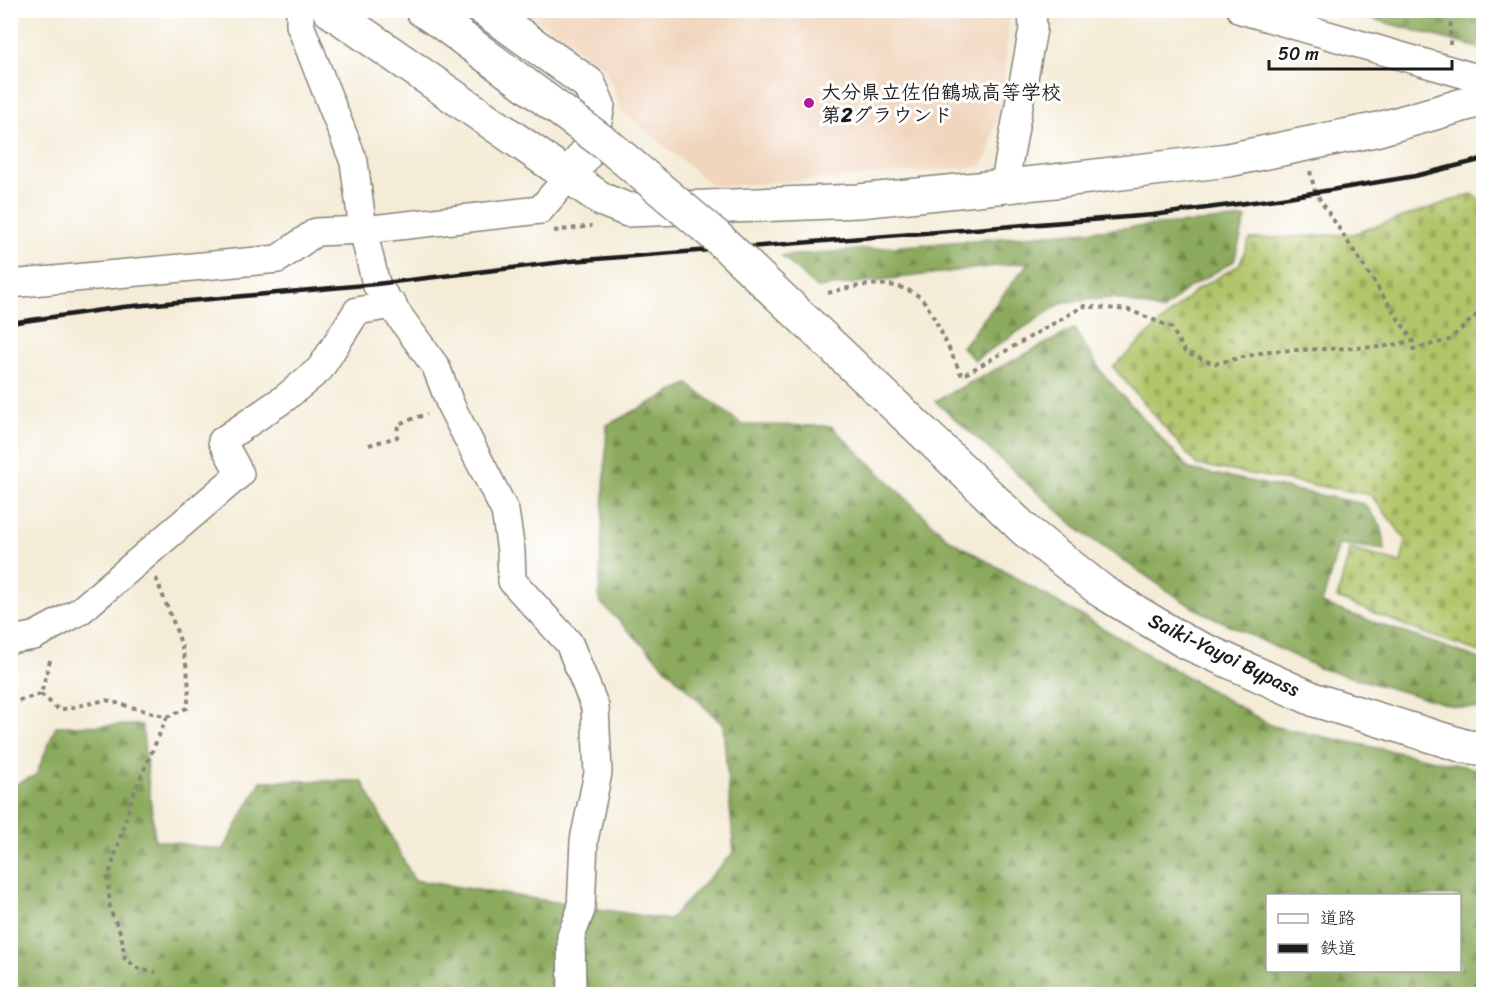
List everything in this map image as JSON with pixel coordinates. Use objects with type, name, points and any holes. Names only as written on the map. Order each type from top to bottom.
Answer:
[{"type":"main road","points":[[329,10],[603,200],[628,210],[859,201],[1004,187],[1228,160],[1379,129],[1484,99]]},
{"type":"main road","points":[[485,10],[589,84],[598,105],[590,148],[568,176]]},
{"type":"main road","name":"Saiki-Yayoi Bypass","points":[[432,17],[610,147],[717,237],[1025,530],[1103,592],[1184,641],[1315,700],[1464,746],[1484,749]]},
{"type":"street","points":[[300,10],[300,25],[354,162],[363,230],[376,284],[436,367],[451,406],[505,511],[511,551],[512,581],[569,644],[595,707],[598,774],[584,840],[581,910],[571,936],[572,994]]},
{"type":"street","points":[[1004,187],[1033,29],[1032,10]]},
{"type":"street","points":[[1241,10],[1451,61],[1484,80]]},
{"type":"street","points":[[10,284],[278,260],[316,232],[363,230],[540,210],[568,176]]},
{"type":"street","points":[[10,640],[34,636],[80,611],[240,474],[222,441],[285,398],[320,369],[357,311],[393,305]]},
{"type":"path","points":[[1451,10],[1451,61]]},
{"type":"path","points":[[1305,144],[1315,192],[1413,341],[1413,349],[1449,340],[1484,308]]},
{"type":"path","points":[[828,293],[863,284],[904,289],[922,299],[962,376],[1084,306],[1129,310],[1171,327],[1185,352],[1214,364],[1269,351],[1381,347],[1413,341]]},
{"type":"path","points":[[369,445],[397,437],[398,424],[451,406]]},
{"type":"path","points":[[41,694],[59,710],[106,700],[166,717],[187,708],[189,681],[184,653],[154,574],[143,556]]},
{"type":"path","points":[[41,694],[49,660],[55,653]]},
{"type":"path","points":[[10,704],[41,694]]},
{"type":"path","points":[[156,972],[139,969],[125,959],[121,934],[110,909],[108,878],[133,795],[166,717]]},
{"type":"shaded area","name":"大分県立佐伯鶴城高等学校 第2グラウンド","points":[[525,11],[1010,11],[1002,96],[989,153],[980,167],[714,187],[622,111],[605,69]]},
{"type":"green space","points":[[1344,11],[1483,11],[1483,49],[1482,49]]},
{"type":"green space","points":[[1471,194],[1484,201],[1483,653],[1426,634],[1337,598],[1350,549],[1401,563],[1406,540],[1371,495],[1197,465],[1113,367],[1196,290],[1239,265],[1250,239],[1353,234]]},
{"type":"green space","points":[[1246,218],[1234,261],[1185,290],[1163,311],[1115,298],[1063,302],[975,360],[962,347],[1029,262],[817,288],[782,256]]},
{"type":"green space","points":[[1074,329],[1103,374],[1189,469],[1364,504],[1381,525],[1385,550],[1339,544],[1322,604],[1483,660],[1483,710],[1453,706],[1319,668],[1192,607],[1084,534],[935,401]]},
{"type":"green space","points":[[688,384],[743,425],[831,426],[947,538],[1272,726],[1483,770],[1483,994],[11,994],[10,787],[36,775],[56,726],[142,725],[155,840],[223,850],[261,781],[362,781],[414,880],[669,920],[734,852],[723,725],[599,601],[607,425]]},
{"type":"railway","points":[[10,323],[123,307],[376,284],[571,261],[1153,215],[1276,199],[1415,176],[1484,159]]},
{"type":"place","name":"大分県立佐伯鶴城高等学校 第2グラウンド","points":[[809,103]]}]
